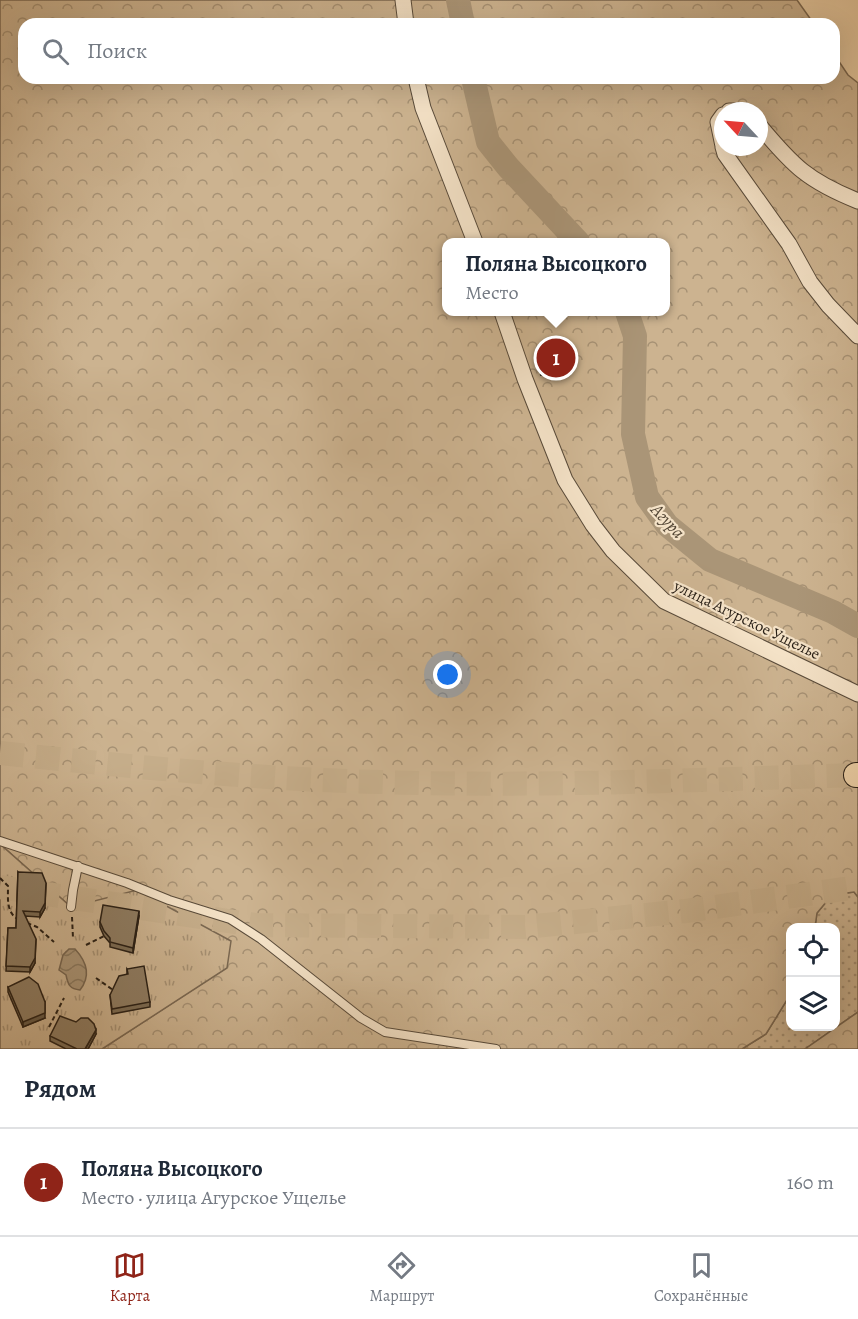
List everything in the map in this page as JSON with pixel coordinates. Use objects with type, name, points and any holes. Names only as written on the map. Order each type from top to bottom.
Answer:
[{"type":"street","points":[[403,0],[405,18]]},
{"type":"street","points":[[417,84],[423,108],[473,238]]},
{"type":"street","points":[[768,137],[803,174],[824,187],[858,201]]},
{"type":"street","points":[[726,156],[789,244],[810,282],[828,305],[858,336]]},
{"type":"street","name":"улица Агурское Ущелье","points":[[503,316],[525,380],[565,480],[593,525],[613,551],[664,602],[858,694]]},
{"type":"lane","points":[[0,841],[230,919],[261,939],[362,1018],[385,1032],[496,1049]]},
{"type":"lane","points":[[71,907],[78,866]]},
{"type":"path","points":[[525,380],[574,365]]},
{"type":"path","points":[[0,878],[8,886],[9,909],[15,919],[37,927],[54,942]]},
{"type":"path","points":[[71,907],[73,938]]},
{"type":"path","points":[[86,945],[104,936]]},
{"type":"path","points":[[96,978],[113,990]]},
{"type":"path","points":[[49,1027],[64,998]]},
{"type":"green space","points":[[0,0],[797,0],[810,18],[18,18],[18,84],[840,84],[840,63],[848,75],[858,83],[858,897],[854,892],[832,895],[817,913],[816,923],[786,923],[786,1002],[766,1034],[742,1049],[102,1049],[226,968],[71,907],[0,844]]},
{"type":"green space","points":[[0,844],[71,907],[137,890],[231,941],[227,968],[102,1049],[0,1049]]},
{"type":"green space","points":[[854,892],[858,897],[858,1012],[840,1025],[840,923],[816,923],[817,913],[832,895]]},
{"type":"green space","points":[[786,1002],[786,1031],[831,1031],[805,1049],[742,1049],[766,1034]]},
{"type":"green space","points":[[858,1012],[858,1049],[805,1049],[831,1031],[840,1031],[840,1025]]},
{"type":"water","points":[[69,949],[75,949],[85,964],[86,980],[80,990],[70,986],[66,975],[59,970],[63,955]]},
{"type":"building","points":[[18,872],[42,873],[46,883],[45,903],[40,912],[23,911],[36,939],[35,958],[30,967],[6,966],[8,928],[16,928]]},
{"type":"building","points":[[103,905],[139,911],[133,948],[110,942],[100,922]]},
{"type":"building","points":[[144,966],[150,1002],[112,1009],[110,995],[119,976],[128,974],[127,969]]},
{"type":"building","points":[[29,977],[38,984],[45,1002],[45,1013],[23,1022],[8,987]]},
{"type":"building","points":[[60,1016],[76,1022],[81,1018],[88,1018],[94,1024],[96,1030],[85,1049],[77,1049],[50,1036]]},
{"type":"waterway","name":"Агура","points":[[458,0],[462,18]]},
{"type":"waterway","name":"Агура","points":[[474,84],[488,142],[508,167],[574,238]]},
{"type":"waterway","name":"Агура","points":[[628,316],[635,336],[633,434],[647,497],[667,525],[710,560],[833,612],[858,626]]},
{"type":"tunnel","points":[[0,753],[237,775],[380,782],[559,783],[856,775]]},
{"type":"tunnel","points":[[0,887],[255,925],[525,927],[686,911],[858,887]]},
{"type":"place","name":"Поляна Высоцкого","points":[[556,358]]}]
